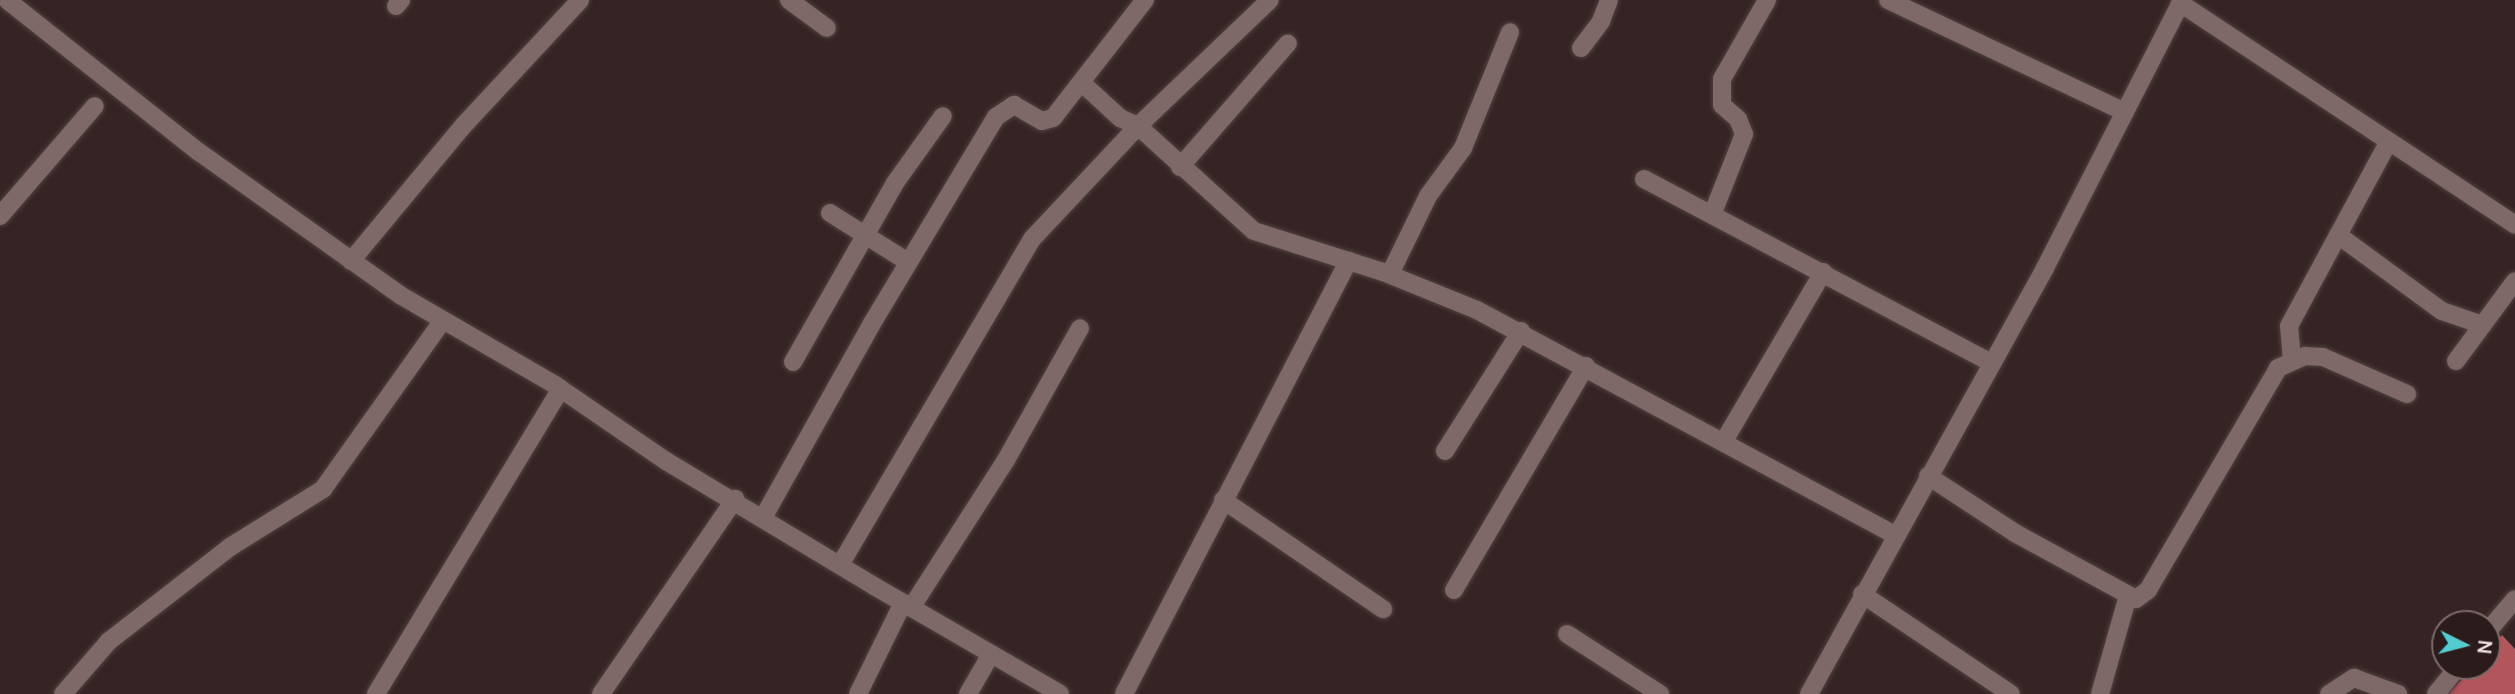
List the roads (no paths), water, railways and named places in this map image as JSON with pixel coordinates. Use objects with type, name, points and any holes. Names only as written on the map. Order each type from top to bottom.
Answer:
[{"type":"street","points":[[351,261],[463,126],[580,0]]},
{"type":"street","points":[[789,0],[827,28]]},
{"type":"street","points":[[764,516],[908,262],[1004,108],[1014,105],[1042,121],[1053,118],[1145,0]]},
{"type":"street","points":[[840,565],[926,425],[1020,257],[1045,223],[1138,126],[1270,0]]},
{"type":"street","points":[[1581,48],[1601,21],[1609,0]]},
{"type":"street","points":[[1712,215],[1744,134],[1738,119],[1723,104],[1722,79],[1767,0]]},
{"type":"street","points":[[1888,0],[2125,113]]},
{"type":"street","points":[[1810,694],[1862,594],[1992,363],[2181,2],[2388,143],[2515,225]]},
{"type":"street","points":[[19,3],[199,152],[351,261],[443,320],[561,389],[666,461],[764,516],[907,606],[1060,694]]},
{"type":"street","points":[[1390,274],[1428,196],[1463,148],[1510,32]]},
{"type":"street","points":[[1180,167],[1288,43]]},
{"type":"street","points":[[1082,83],[1120,118],[1138,126],[1180,167],[1254,231],[1390,274],[1521,331],[1895,535]]},
{"type":"street","points":[[0,216],[96,106]]},
{"type":"street","points":[[793,362],[911,157],[943,116]]},
{"type":"street","points":[[2292,360],[2289,326],[2388,143]]},
{"type":"street","points":[[1644,179],[1992,363]]},
{"type":"street","points":[[830,213],[908,262]]},
{"type":"street","points":[[2338,235],[2442,311],[2483,325]]},
{"type":"street","points":[[1124,694],[1348,261]]},
{"type":"street","points":[[1724,441],[1823,272]]},
{"type":"street","points":[[2456,361],[2515,281]]},
{"type":"street","points":[[63,694],[109,641],[230,547],[323,489],[443,320]]},
{"type":"street","points":[[858,694],[907,606],[1006,460],[1080,328]]},
{"type":"street","points":[[1445,451],[1521,331]]},
{"type":"street","points":[[1928,476],[2014,533],[2136,599],[2148,590],[2269,382],[2292,360],[2323,357],[2407,394]]},
{"type":"street","points":[[1454,590],[1587,366]]},
{"type":"street","points":[[376,694],[561,389]]},
{"type":"street","points":[[601,694],[735,499]]},
{"type":"street","points":[[1223,500],[1383,609]]},
{"type":"street","points":[[1862,594],[2011,694]]},
{"type":"street","points":[[2100,694],[2128,596]]},
{"type":"street","points":[[2501,616],[2515,599]]},
{"type":"street","points":[[1567,634],[1660,694]]},
{"type":"street","points":[[968,694],[991,654]]},
{"type":"street","points":[[2329,694],[2354,678],[2398,694]]},
{"type":"street","points":[[2435,694],[2447,680]]}]
